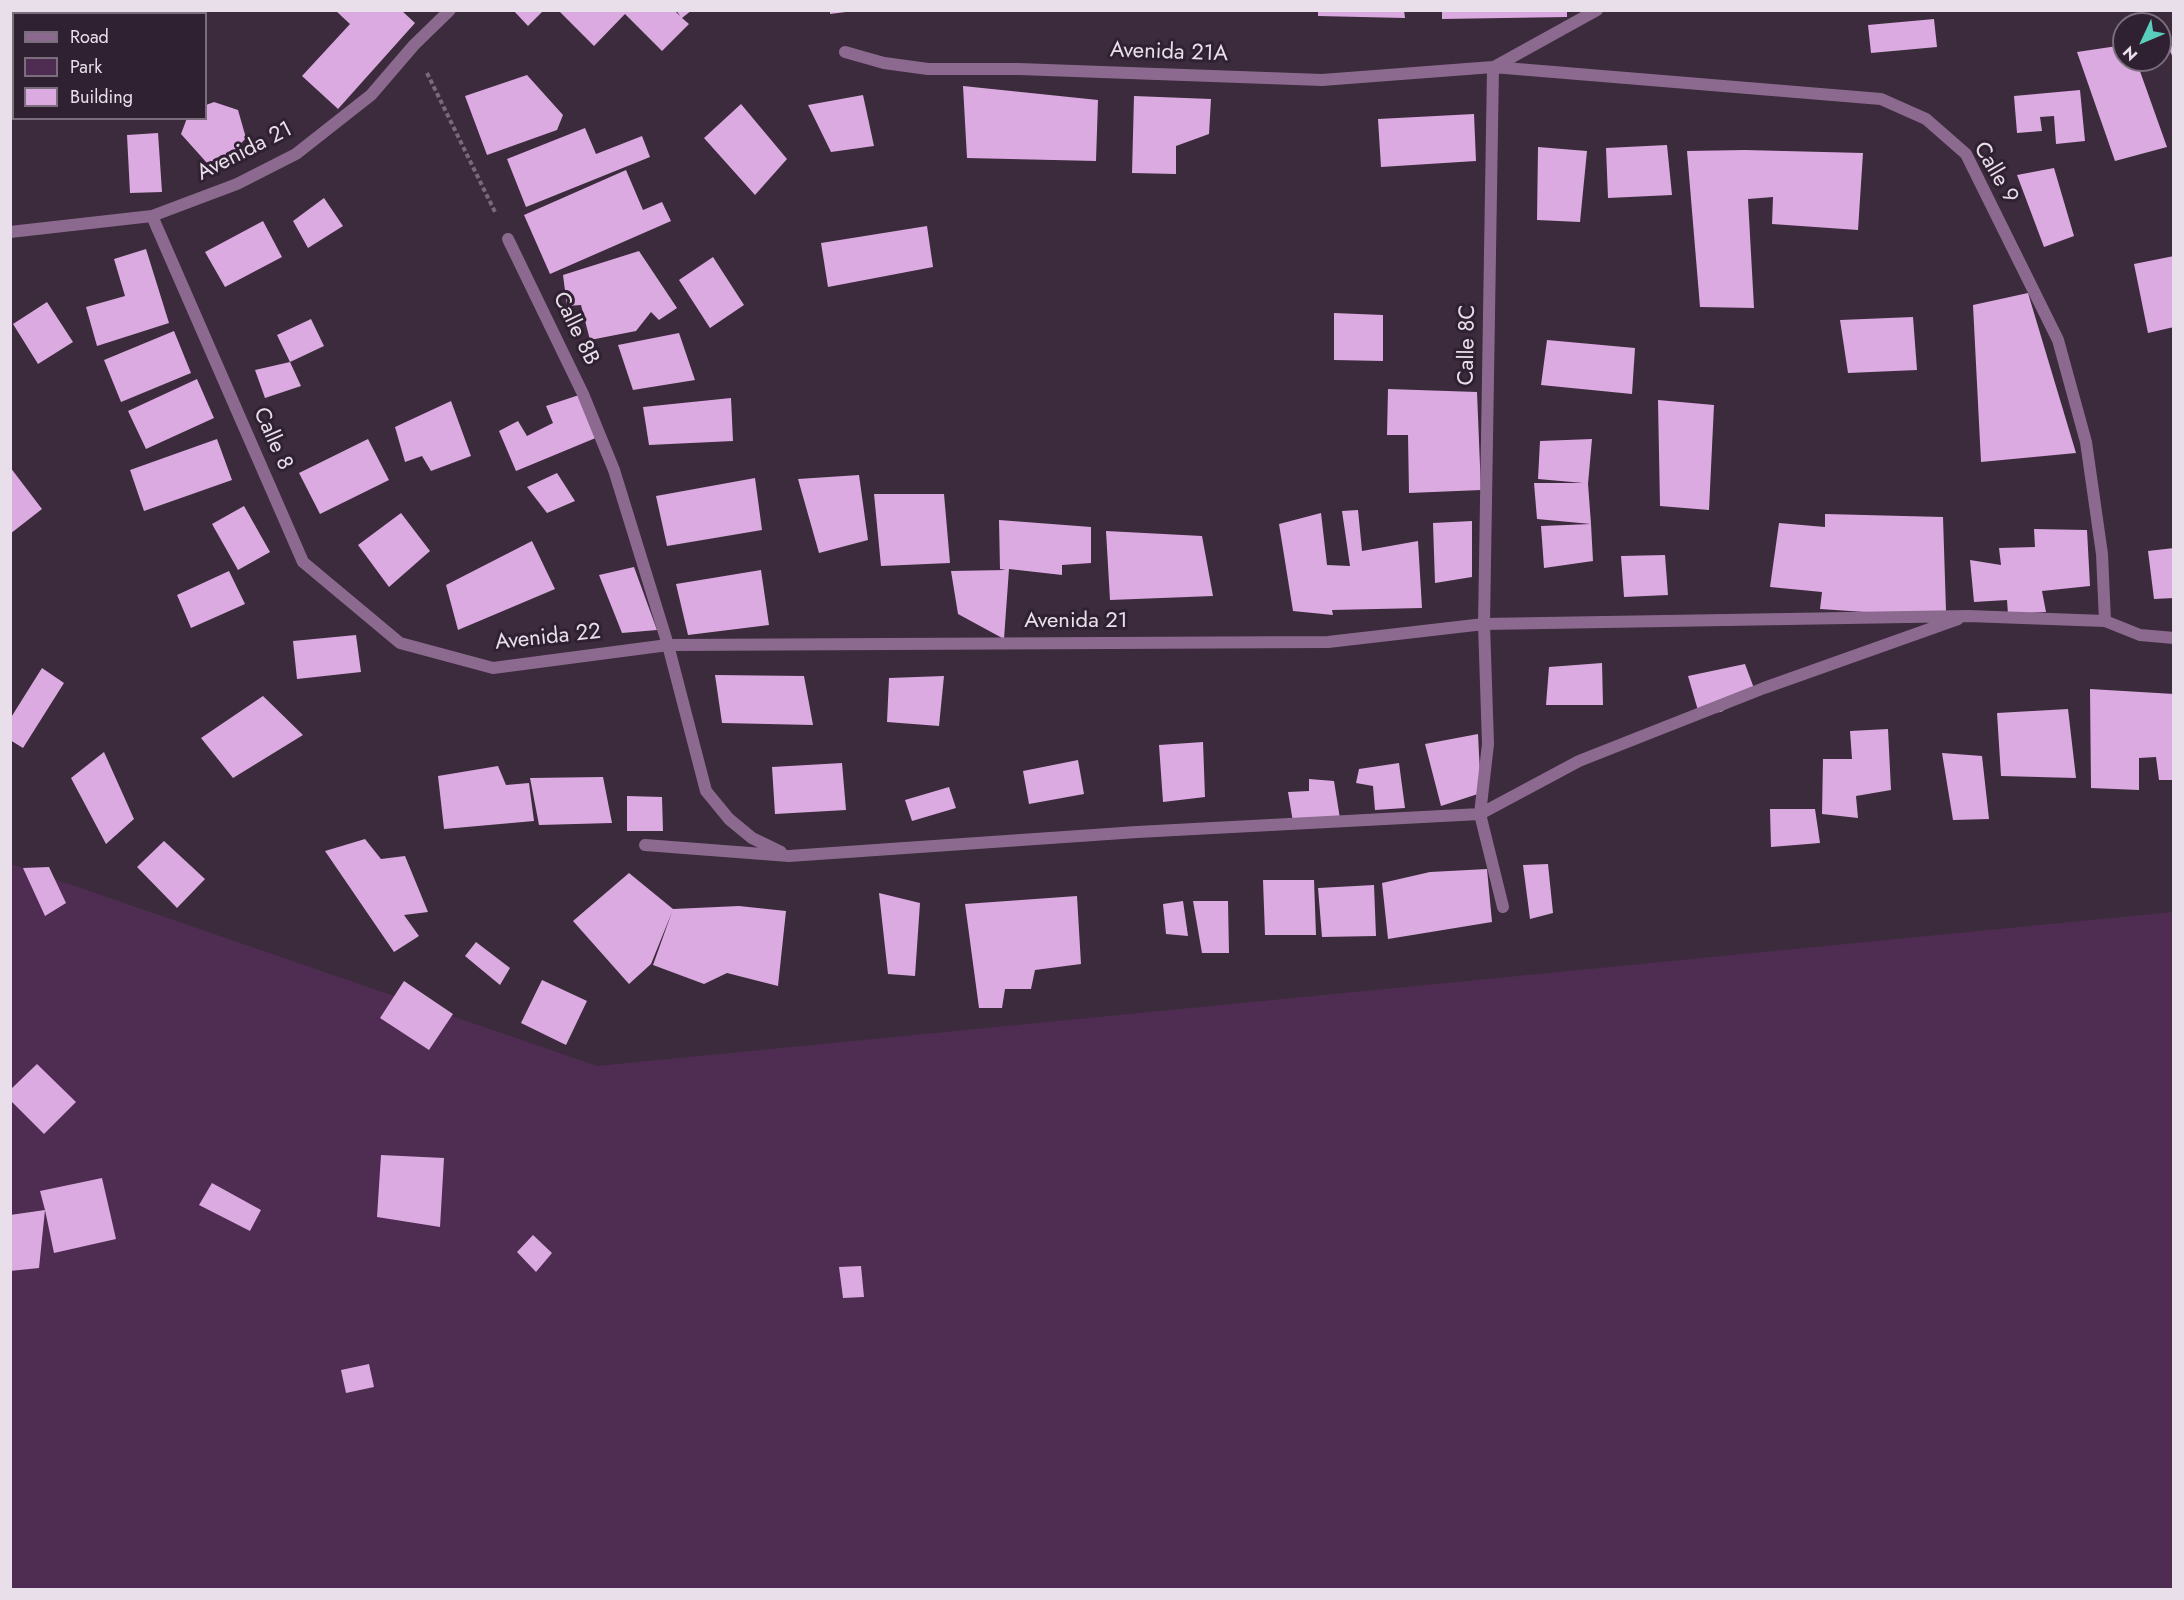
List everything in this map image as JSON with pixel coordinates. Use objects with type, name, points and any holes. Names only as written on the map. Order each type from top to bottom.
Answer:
[{"type":"street","name":"Avenida 21","points":[[10,232],[152,216],[237,184],[296,154],[371,95],[414,45],[450,10]]},
{"type":"street","points":[[1493,67],[1597,10]]},
{"type":"street","name":"Avenida 21A","points":[[845,52],[884,63],[928,69],[1019,69],[1322,80],[1493,67]]},
{"type":"street","name":"Calle 9","points":[[1493,67],[1881,99],[1926,119],[1966,154],[2058,340],[2086,442],[2102,554],[2105,621]]},
{"type":"street","name":"Calle 8C","points":[[1480,814],[1488,744],[1484,624],[1493,67]]},
{"type":"street","name":"Calle 8","points":[[152,216],[303,562],[400,643]]},
{"type":"street","name":"Calle 8B","points":[[508,239],[583,394],[614,470],[668,645],[706,791],[729,819],[752,838],[789,856]]},
{"type":"street","name":"Avenida 21","points":[[668,645],[1328,642],[1484,624],[1968,616],[2105,621]]},
{"type":"street","points":[[645,846],[789,856],[1148,831],[1480,814],[1579,761],[1764,688],[1968,616]]},
{"type":"street","points":[[2105,621],[2126,631],[2174,638]]},
{"type":"street","name":"Avenida 22","points":[[400,643],[493,668],[668,645]]},
{"type":"street","points":[[1480,814],[1503,908]]},
{"type":"path","points":[[414,45],[508,239]]},
{"type":"green space","points":[[11,864],[597,1066],[2173,912],[2173,1589],[11,1590]]},
{"type":"building","points":[[335,10],[401,10],[415,23],[338,109],[302,76],[350,24]]},
{"type":"building","points":[[513,10],[544,10],[528,26]]},
{"type":"building","points":[[558,10],[674,10],[680,16],[676,10],[692,10],[682,18],[689,24],[662,51],[625,14],[594,46]]},
{"type":"building","points":[[830,10],[846,10],[846,12],[830,14]]},
{"type":"building","points":[[1318,10],[1404,10],[1405,18],[1318,16]]},
{"type":"building","points":[[1442,10],[1567,10],[1567,17],[1442,19]]},
{"type":"building","points":[[1934,19],[1937,47],[1871,53],[1868,25]]},
{"type":"building","points":[[2174,45],[2174,60],[2172,56],[2172,46]]},
{"type":"building","points":[[2112,47],[2112,72],[2140,72],[2167,147],[2115,161],[2077,52]]},
{"type":"building","points":[[527,75],[563,115],[557,130],[487,155],[465,96]]},
{"type":"building","points":[[963,86],[1098,100],[1096,161],[967,158]]},
{"type":"building","points":[[2080,90],[2085,141],[2056,144],[2054,116],[2040,117],[2042,131],[2017,133],[2014,96]]},
{"type":"building","points":[[863,95],[874,146],[831,152],[808,105]]},
{"type":"building","points":[[1134,96],[1211,99],[1209,134],[1176,146],[1176,174],[1132,173]]},
{"type":"building","points":[[214,102],[238,110],[246,138],[230,155],[207,163],[181,134],[186,120],[207,120],[207,105]]},
{"type":"building","points":[[741,104],[787,159],[755,195],[704,138]]},
{"type":"building","points":[[1474,114],[1476,161],[1381,167],[1378,119]]},
{"type":"building","points":[[585,128],[596,154],[642,136],[650,157],[526,207],[507,159]]},
{"type":"building","points":[[158,133],[162,192],[130,193],[127,135]]},
{"type":"building","points":[[1667,145],[1672,195],[1608,198],[1606,148]]},
{"type":"building","points":[[1538,147],[1587,151],[1580,222],[1537,220]]},
{"type":"building","points":[[1687,151],[1863,153],[1858,230],[1772,224],[1773,197],[1748,199],[1754,308],[1700,307]]},
{"type":"building","points":[[2054,168],[2074,236],[2044,247],[2017,175]]},
{"type":"building","points":[[626,170],[643,210],[662,202],[671,221],[550,274],[524,215]]},
{"type":"building","points":[[324,198],[343,226],[308,248],[293,221]]},
{"type":"building","points":[[263,221],[282,257],[225,287],[205,252]]},
{"type":"building","points":[[927,226],[933,267],[828,287],[821,243]]},
{"type":"building","points":[[146,249],[169,323],[97,346],[86,307],[125,296],[114,259]]},
{"type":"building","points":[[639,251],[677,308],[659,320],[651,312],[636,331],[590,340],[581,305],[567,306],[563,275]]},
{"type":"building","points":[[2174,256],[2174,327],[2148,333],[2134,264]]},
{"type":"building","points":[[713,257],[744,305],[710,328],[679,280]]},
{"type":"building","points":[[2028,293],[2076,453],[1981,462],[1973,305]]},
{"type":"building","points":[[47,302],[73,342],[38,364],[13,324]]},
{"type":"building","points":[[1334,313],[1383,315],[1383,361],[1334,360]]},
{"type":"building","points":[[1913,317],[1917,370],[1848,373],[1840,320]]},
{"type":"building","points":[[311,319],[324,346],[290,362],[277,335]]},
{"type":"building","points":[[174,331],[191,373],[121,402],[104,360]]},
{"type":"building","points":[[679,333],[695,380],[633,390],[618,345]]},
{"type":"building","points":[[1547,340],[1635,348],[1632,394],[1541,385]]},
{"type":"building","points":[[290,362],[301,386],[265,398],[255,370]]},
{"type":"building","points":[[197,379],[214,418],[146,449],[128,411]]},
{"type":"building","points":[[1388,389],[1477,392],[1481,490],[1409,493],[1408,435],[1387,435]]},
{"type":"building","points":[[579,395],[598,437],[516,471],[499,431],[518,421],[527,436],[553,423],[546,406]]},
{"type":"building","points":[[731,398],[733,441],[649,445],[643,407]]},
{"type":"building","points":[[1658,400],[1714,405],[1709,510],[1660,506]]},
{"type":"building","points":[[451,401],[471,456],[431,471],[422,456],[405,462],[395,427]]},
{"type":"building","points":[[217,439],[232,480],[144,511],[130,470]]},
{"type":"building","points":[[368,439],[389,480],[320,514],[299,473]]},
{"type":"building","points":[[1592,439],[1588,484],[1591,524],[1537,519],[1534,483],[1583,483],[1538,479],[1540,441]]},
{"type":"building","points":[[10,467],[42,509],[10,534]]},
{"type":"building","points":[[557,473],[575,501],[547,513],[527,487]]},
{"type":"building","points":[[859,475],[868,540],[819,553],[798,479]]},
{"type":"building","points":[[755,478],[762,530],[667,546],[656,496]]},
{"type":"building","points":[[874,494],[944,494],[950,563],[881,566]]},
{"type":"building","points":[[244,506],[270,552],[238,570],[212,524]]},
{"type":"building","points":[[1358,510],[1362,551],[1418,541],[1422,608],[1332,610],[1333,615],[1293,611],[1279,524],[1321,513],[1327,565],[1350,566],[1342,511]]},
{"type":"building","points":[[401,513],[430,551],[389,587],[358,545]]},
{"type":"building","points":[[1825,514],[1943,517],[1946,611],[1880,613],[1820,609],[1822,592],[1770,587],[1779,523],[1825,527]]},
{"type":"building","points":[[999,520],[1091,527],[1091,563],[1062,565],[1062,575],[1009,569],[1004,639],[958,614],[951,571],[1006,570],[1000,569]]},
{"type":"building","points":[[1472,521],[1472,577],[1435,583],[1433,523]]},
{"type":"building","points":[[1591,524],[1593,561],[1544,568],[1541,526]]},
{"type":"building","points":[[2034,529],[2087,530],[2090,586],[2042,591],[2046,612],[2008,614],[2007,600],[1974,602],[1970,560],[2001,565],[1999,548],[2035,547]]},
{"type":"building","points":[[1106,531],[1202,536],[1213,596],[1110,600]]},
{"type":"building","points":[[532,541],[555,589],[458,630],[446,585]]},
{"type":"building","points":[[2174,548],[2174,598],[2154,599],[2148,551]]},
{"type":"building","points":[[1665,555],[1668,595],[1624,597],[1621,556]]},
{"type":"building","points":[[634,567],[657,630],[622,633],[599,575]]},
{"type":"building","points":[[761,570],[769,625],[688,635],[676,584]]},
{"type":"building","points":[[229,571],[245,604],[191,628],[177,595]]},
{"type":"building","points":[[356,635],[361,672],[297,679],[293,641]]},
{"type":"building","points":[[1602,663],[1603,705],[1546,705],[1549,667]]},
{"type":"building","points":[[1745,664],[1755,691],[1721,712],[1699,714],[1688,676]]},
{"type":"building","points":[[42,668],[64,683],[23,748],[10,740],[10,719]]},
{"type":"building","points":[[715,675],[804,676],[813,725],[722,723]]},
{"type":"building","points":[[944,676],[939,726],[887,722],[889,678]]},
{"type":"building","points":[[2090,689],[2174,694],[2174,780],[2159,780],[2156,757],[2139,758],[2139,790],[2091,788]]},
{"type":"building","points":[[263,696],[303,735],[233,778],[201,738]]},
{"type":"building","points":[[2068,709],[2076,778],[2001,776],[1997,713]]},
{"type":"building","points":[[1888,729],[1891,790],[1856,796],[1858,818],[1822,814],[1823,759],[1852,759],[1850,731]]},
{"type":"building","points":[[1478,734],[1481,793],[1441,806],[1425,744]]},
{"type":"building","points":[[1203,742],[1205,797],[1163,802],[1159,745]]},
{"type":"building","points":[[104,752],[134,819],[106,844],[71,778]]},
{"type":"building","points":[[1942,753],[1982,756],[1989,819],[1953,820]]},
{"type":"building","points":[[1078,760],[1084,794],[1029,804],[1023,771]]},
{"type":"building","points":[[842,763],[846,810],[775,814],[772,767]]},
{"type":"building","points":[[1399,763],[1405,808],[1375,810],[1373,786],[1356,783],[1359,769]]},
{"type":"building","points":[[498,766],[506,785],[529,783],[534,821],[444,829],[438,776]]},
{"type":"building","points":[[603,777],[612,823],[539,825],[530,778]]},
{"type":"building","points":[[1309,779],[1334,781],[1341,825],[1294,828],[1288,792],[1309,791]]},
{"type":"building","points":[[949,787],[956,808],[912,821],[905,800]]},
{"type":"building","points":[[627,796],[662,797],[663,831],[627,831]]},
{"type":"building","points":[[1770,809],[1815,809],[1820,843],[1771,847]]},
{"type":"building","points":[[365,839],[381,859],[405,856],[428,912],[404,915],[419,936],[394,952],[325,851]]},
{"type":"building","points":[[164,841],[205,879],[177,908],[137,867]]},
{"type":"building","points":[[1548,864],[1553,913],[1530,919],[1523,865]]},
{"type":"building","points":[[49,867],[66,903],[45,916],[23,868]]},
{"type":"building","points":[[1487,869],[1492,922],[1388,939],[1382,883],[1430,872]]},
{"type":"building","points":[[629,873],[673,909],[739,906],[786,911],[778,986],[727,973],[704,984],[653,965],[672,912],[651,964],[629,984],[573,921]]},
{"type":"building","points":[[1263,880],[1314,880],[1316,935],[1265,935]]},
{"type":"building","points":[[1374,885],[1376,936],[1322,937],[1318,888]]},
{"type":"building","points":[[879,893],[920,903],[915,976],[888,974]]},
{"type":"building","points":[[1077,896],[1081,964],[1035,970],[1031,989],[1005,989],[1002,1008],[979,1008],[965,904]]},
{"type":"building","points":[[1183,901],[1188,936],[1166,934],[1163,904]]},
{"type":"building","points":[[1193,901],[1228,901],[1229,953],[1202,953]]},
{"type":"building","points":[[476,942],[510,968],[500,985],[465,956]]},
{"type":"building","points":[[542,980],[587,1001],[566,1045],[521,1023]]},
{"type":"building","points":[[404,981],[453,1014],[429,1050],[380,1018]]},
{"type":"building","points":[[37,1064],[76,1102],[44,1134],[10,1100],[10,1090]]},
{"type":"building","points":[[381,1155],[444,1158],[440,1227],[377,1217]]},
{"type":"building","points":[[102,1178],[116,1239],[54,1253],[40,1191]]},
{"type":"building","points":[[212,1183],[261,1210],[250,1231],[199,1205]]},
{"type":"building","points":[[45,1210],[39,1268],[10,1271],[10,1215]]},
{"type":"building","points":[[533,1235],[552,1253],[536,1272],[517,1252]]},
{"type":"building","points":[[861,1266],[864,1297],[843,1298],[839,1267]]},
{"type":"building","points":[[369,1364],[374,1387],[346,1393],[341,1370]]}]
